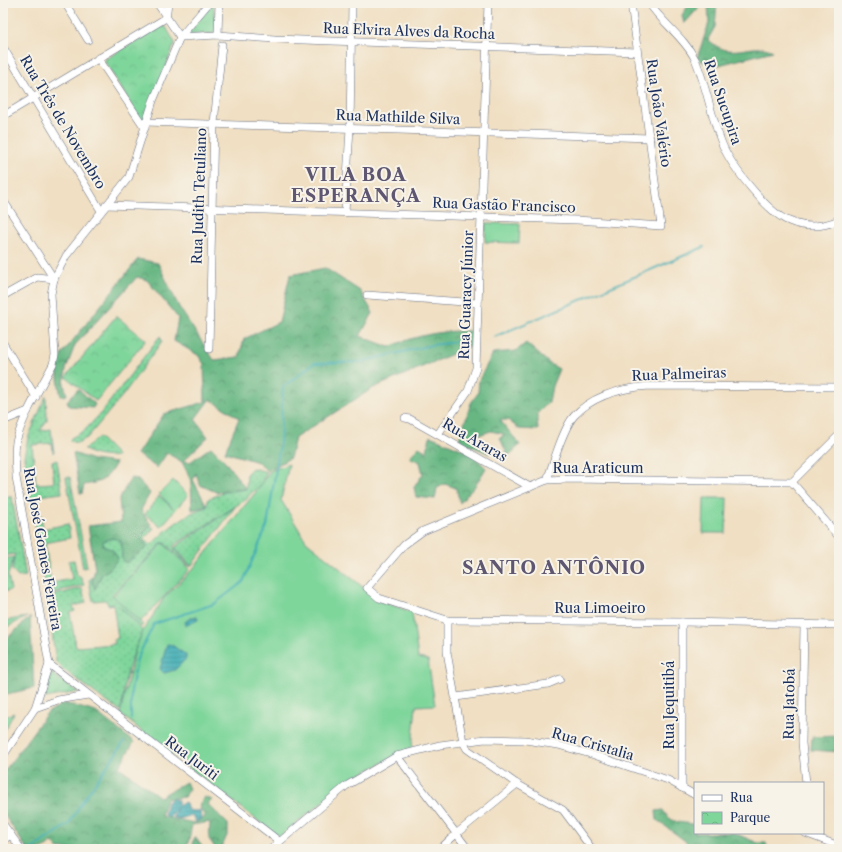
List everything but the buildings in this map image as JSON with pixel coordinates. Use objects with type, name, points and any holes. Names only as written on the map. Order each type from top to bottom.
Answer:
[{"type":"street","points":[[65,3],[88,40]]},
{"type":"street","points":[[157,3],[180,37]]},
{"type":"street","points":[[166,18],[168,3]]},
{"type":"street","name":"Rua José Gomes Ferreira","points":[[3,756],[35,708],[49,664],[16,476],[16,443],[28,411],[53,364],[55,355],[51,302],[54,279],[66,256],[129,177],[146,125],[180,37],[209,3]]},
{"type":"street","points":[[218,35],[219,3]]},
{"type":"street","points":[[345,212],[350,128],[352,3]]},
{"type":"street","name":"Rua Guaracy Júnior","points":[[438,434],[468,391],[476,368],[479,329],[478,303],[488,3]]},
{"type":"street","name":"Rua João Valério","points":[[632,3],[661,226]]},
{"type":"street","name":"Rua Sucupira","points":[[649,3],[657,15],[684,41],[694,58],[707,92],[722,145],[727,155],[763,201],[787,221],[805,226],[823,225],[839,220]]},
{"type":"street","points":[[3,116],[166,18]]},
{"type":"street","name":"Rua Elvira Alves da Rocha","points":[[180,37],[218,35],[351,42],[638,52]]},
{"type":"street","name":"Rua Judith Tetuliano","points":[[209,348],[214,123],[222,45]]},
{"type":"street","name":"Rua Três de Novembro","points":[[3,47],[101,211]]},
{"type":"street","points":[[98,58],[146,125]]},
{"type":"street","name":"Rua Mathilde Silva","points":[[146,125],[214,123],[650,138]]},
{"type":"street","points":[[3,200],[54,279]]},
{"type":"street","name":"Rua Gastão Francisco","points":[[106,205],[577,220],[661,226]]},
{"type":"street","points":[[3,296],[36,277],[54,279]]},
{"type":"street","points":[[367,295],[478,303]]},
{"type":"street","points":[[3,343],[36,397]]},
{"type":"street","name":"Rua Palmeiras","points":[[547,480],[574,415],[587,405],[609,393],[629,388],[649,386],[839,387]]},
{"type":"street","points":[[3,421],[28,411]]},
{"type":"street","name":"Rua Araras","points":[[405,418],[410,419],[438,434],[530,487]]},
{"type":"street","points":[[839,435],[792,482],[839,537]]},
{"type":"street","name":"Rua Araticum","points":[[367,588],[404,545],[423,531],[525,491],[530,487],[547,480],[792,482]]},
{"type":"street","name":"Rua Limoeiro","points":[[367,588],[379,598],[447,620],[682,622],[839,626]]},
{"type":"street","points":[[447,620],[447,652],[463,742],[470,752],[517,784],[563,810],[592,849]]},
{"type":"street","name":"Rua Jequitibá","points":[[682,622],[682,788]]},
{"type":"street","name":"Rua Jatobá","points":[[804,625],[802,743],[806,782]]},
{"type":"street","name":"Rua Juriti","points":[[49,664],[279,841]]},
{"type":"street","points":[[456,697],[548,684],[560,679]]},
{"type":"street","points":[[35,708],[58,700],[88,695]]},
{"type":"street","name":"Rua Cristalia","points":[[271,849],[346,786],[397,756],[433,746],[485,739],[525,740],[558,745],[594,755],[668,780],[694,795]]},
{"type":"street","points":[[397,756],[468,849]]},
{"type":"street","points":[[440,849],[517,784]]},
{"type":"street","points":[[3,824],[21,849]]},
{"type":"street","points":[[3,830],[11,835]]},
{"type":"street","points":[[3,840],[11,835]]},
{"type":"street","points":[[818,836],[839,846]]},
{"type":"green space","points":[[213,3],[217,33],[187,35]]},
{"type":"green space","points":[[690,3],[703,3],[684,24],[682,15]]},
{"type":"green space","points":[[708,3],[717,3],[715,27],[708,39],[716,46],[732,50],[765,48],[773,51],[711,67],[697,58],[709,23]]},
{"type":"green space","points":[[162,26],[166,27],[175,43],[145,121],[141,121],[104,60]]},
{"type":"green space","points":[[486,223],[520,224],[519,243],[485,242]]},
{"type":"green space","points":[[138,259],[158,263],[179,307],[214,360],[239,357],[244,339],[279,322],[290,275],[325,268],[360,291],[373,313],[360,336],[389,347],[410,339],[430,334],[451,331],[473,331],[469,347],[373,388],[295,438],[290,458],[267,471],[258,462],[225,452],[239,418],[210,399],[195,419],[208,437],[183,461],[190,462],[211,447],[224,460],[246,489],[216,492],[200,485],[196,473],[193,480],[207,506],[192,510],[191,482],[182,462],[167,453],[157,468],[137,454],[164,414],[205,402],[204,364],[198,355],[174,341],[178,318],[147,280],[137,277],[75,345],[66,369],[64,384],[67,395],[61,396],[58,380],[58,365],[62,354]]},
{"type":"green space","points":[[116,316],[146,340],[96,401],[66,377]]},
{"type":"green space","points":[[160,336],[162,341],[123,395],[87,438],[77,443],[70,441],[71,438],[84,431],[101,413]]},
{"type":"green space","points":[[526,343],[550,364],[559,369],[552,386],[549,402],[537,414],[538,430],[519,429],[508,420],[500,420],[520,445],[508,456],[500,438],[504,434],[491,431],[473,437],[485,441],[490,454],[464,443],[459,439],[471,403],[478,393],[479,380],[493,353],[516,351]]},
{"type":"green space","points":[[78,389],[95,404],[93,408],[69,406],[67,401]]},
{"type":"green space","points":[[46,396],[47,420],[40,431],[51,429],[54,452],[53,453],[52,443],[32,445],[36,484],[54,483],[52,461],[57,460],[62,493],[38,496],[43,529],[68,524],[70,538],[45,543],[51,583],[72,579],[69,561],[74,560],[77,575],[81,578],[84,585],[47,594],[24,457],[28,438]]},
{"type":"green space","points":[[430,436],[471,453],[486,468],[475,486],[460,503],[456,488],[445,484],[437,488],[435,499],[416,497],[414,487],[423,474],[420,462],[409,457],[419,447],[427,452]]},
{"type":"green space","points":[[99,437],[118,456],[96,455],[84,449]]},
{"type":"green space","points":[[73,453],[93,460],[116,463],[106,477],[96,483],[84,485],[82,494],[80,493]]},
{"type":"green space","points":[[289,464],[281,500],[306,541],[380,601],[412,612],[418,658],[428,660],[435,705],[416,706],[412,748],[353,778],[279,837],[120,714],[135,650],[143,631],[164,598],[192,570],[260,487],[270,471]]},
{"type":"green space","points":[[252,468],[267,472],[260,486],[250,494],[247,499],[173,546],[190,567],[163,542],[112,595],[143,625],[141,627],[119,606],[143,631],[130,663],[122,703],[120,710],[118,710],[64,670],[56,662],[47,597],[82,588],[86,603],[73,606],[75,611],[70,613],[76,647],[115,644],[114,640],[118,638],[113,604],[108,605],[106,600],[93,601],[89,580],[93,577],[92,582],[95,588],[102,574],[111,568],[112,550],[104,547],[103,541],[114,538],[121,541],[122,560],[150,526],[154,528],[144,539],[151,545],[163,533],[184,517],[199,509],[207,507],[208,499],[225,492],[246,489],[247,473]]},
{"type":"green space","points":[[66,477],[70,477],[87,567],[83,568]]},
{"type":"green space","points":[[131,478],[137,479],[150,493],[141,510],[151,525],[141,537],[148,547],[126,563],[122,560],[121,541],[114,538],[103,541],[104,547],[112,549],[118,558],[111,568],[102,574],[95,589],[92,582],[95,569],[88,526],[121,522],[119,499]]},
{"type":"green space","points":[[173,480],[188,495],[161,527],[145,514],[159,496],[174,509],[159,494]]},
{"type":"green space","points":[[3,497],[12,497],[26,576],[18,577],[12,570],[14,558],[8,575],[11,590],[4,592],[3,573],[5,569],[3,559],[14,557],[15,554],[3,556]]},
{"type":"green space","points":[[704,498],[727,498],[726,533],[703,533]]},
{"type":"green space","points":[[235,507],[191,566],[175,547]]},
{"type":"green space","points":[[163,543],[190,569],[140,622],[113,596]]},
{"type":"green space","points":[[27,617],[3,629],[3,621]]},
{"type":"green space","points":[[30,617],[34,688],[3,695],[3,642]]},
{"type":"green space","points":[[51,673],[78,692],[45,698]]},
{"type":"green space","points":[[64,703],[96,712],[134,742],[119,767],[160,797],[186,782],[189,789],[184,797],[166,799],[161,816],[194,823],[205,817],[199,806],[204,797],[212,800],[208,804],[228,824],[228,833],[221,849],[216,849],[209,839],[210,822],[192,825],[188,844],[184,849],[58,849],[53,842],[43,849],[27,849],[3,813],[3,773],[47,713]]},
{"type":"green space","points":[[14,713],[3,733],[3,717]]},
{"type":"green space","points":[[839,736],[839,752],[811,750],[812,737]]},
{"type":"green space","points":[[663,810],[672,820],[693,824],[694,834],[736,834],[758,843],[766,843],[768,849],[696,849],[657,820],[656,811]]},
{"type":"green space","points":[[195,837],[204,849],[196,849],[192,843]]},
{"type":"water","points":[[197,616],[198,620],[185,626],[185,622],[190,618]]},
{"type":"water","points":[[167,644],[172,645],[186,655],[186,659],[175,670],[164,673],[160,669]]},
{"type":"water","points":[[172,799],[178,800],[178,806],[185,802],[188,810],[200,810],[201,819],[195,821],[192,815],[180,819],[173,817],[177,808],[170,817],[164,815],[167,802]]},
{"type":"waterway","points":[[494,337],[704,247]]},
{"type":"waterway","points":[[131,719],[131,691],[137,659],[154,624],[214,604],[243,582],[267,526],[280,444],[283,387],[314,363],[360,362],[432,345],[465,341]]},
{"type":"waterway","points":[[32,849],[69,824],[82,802],[124,742]]},
{"type":"district","name":"VILA BOA ESPERANÇA","points":[[356,185]]},
{"type":"district","name":"SANTO ANTÔNIO","points":[[554,568]]}]
